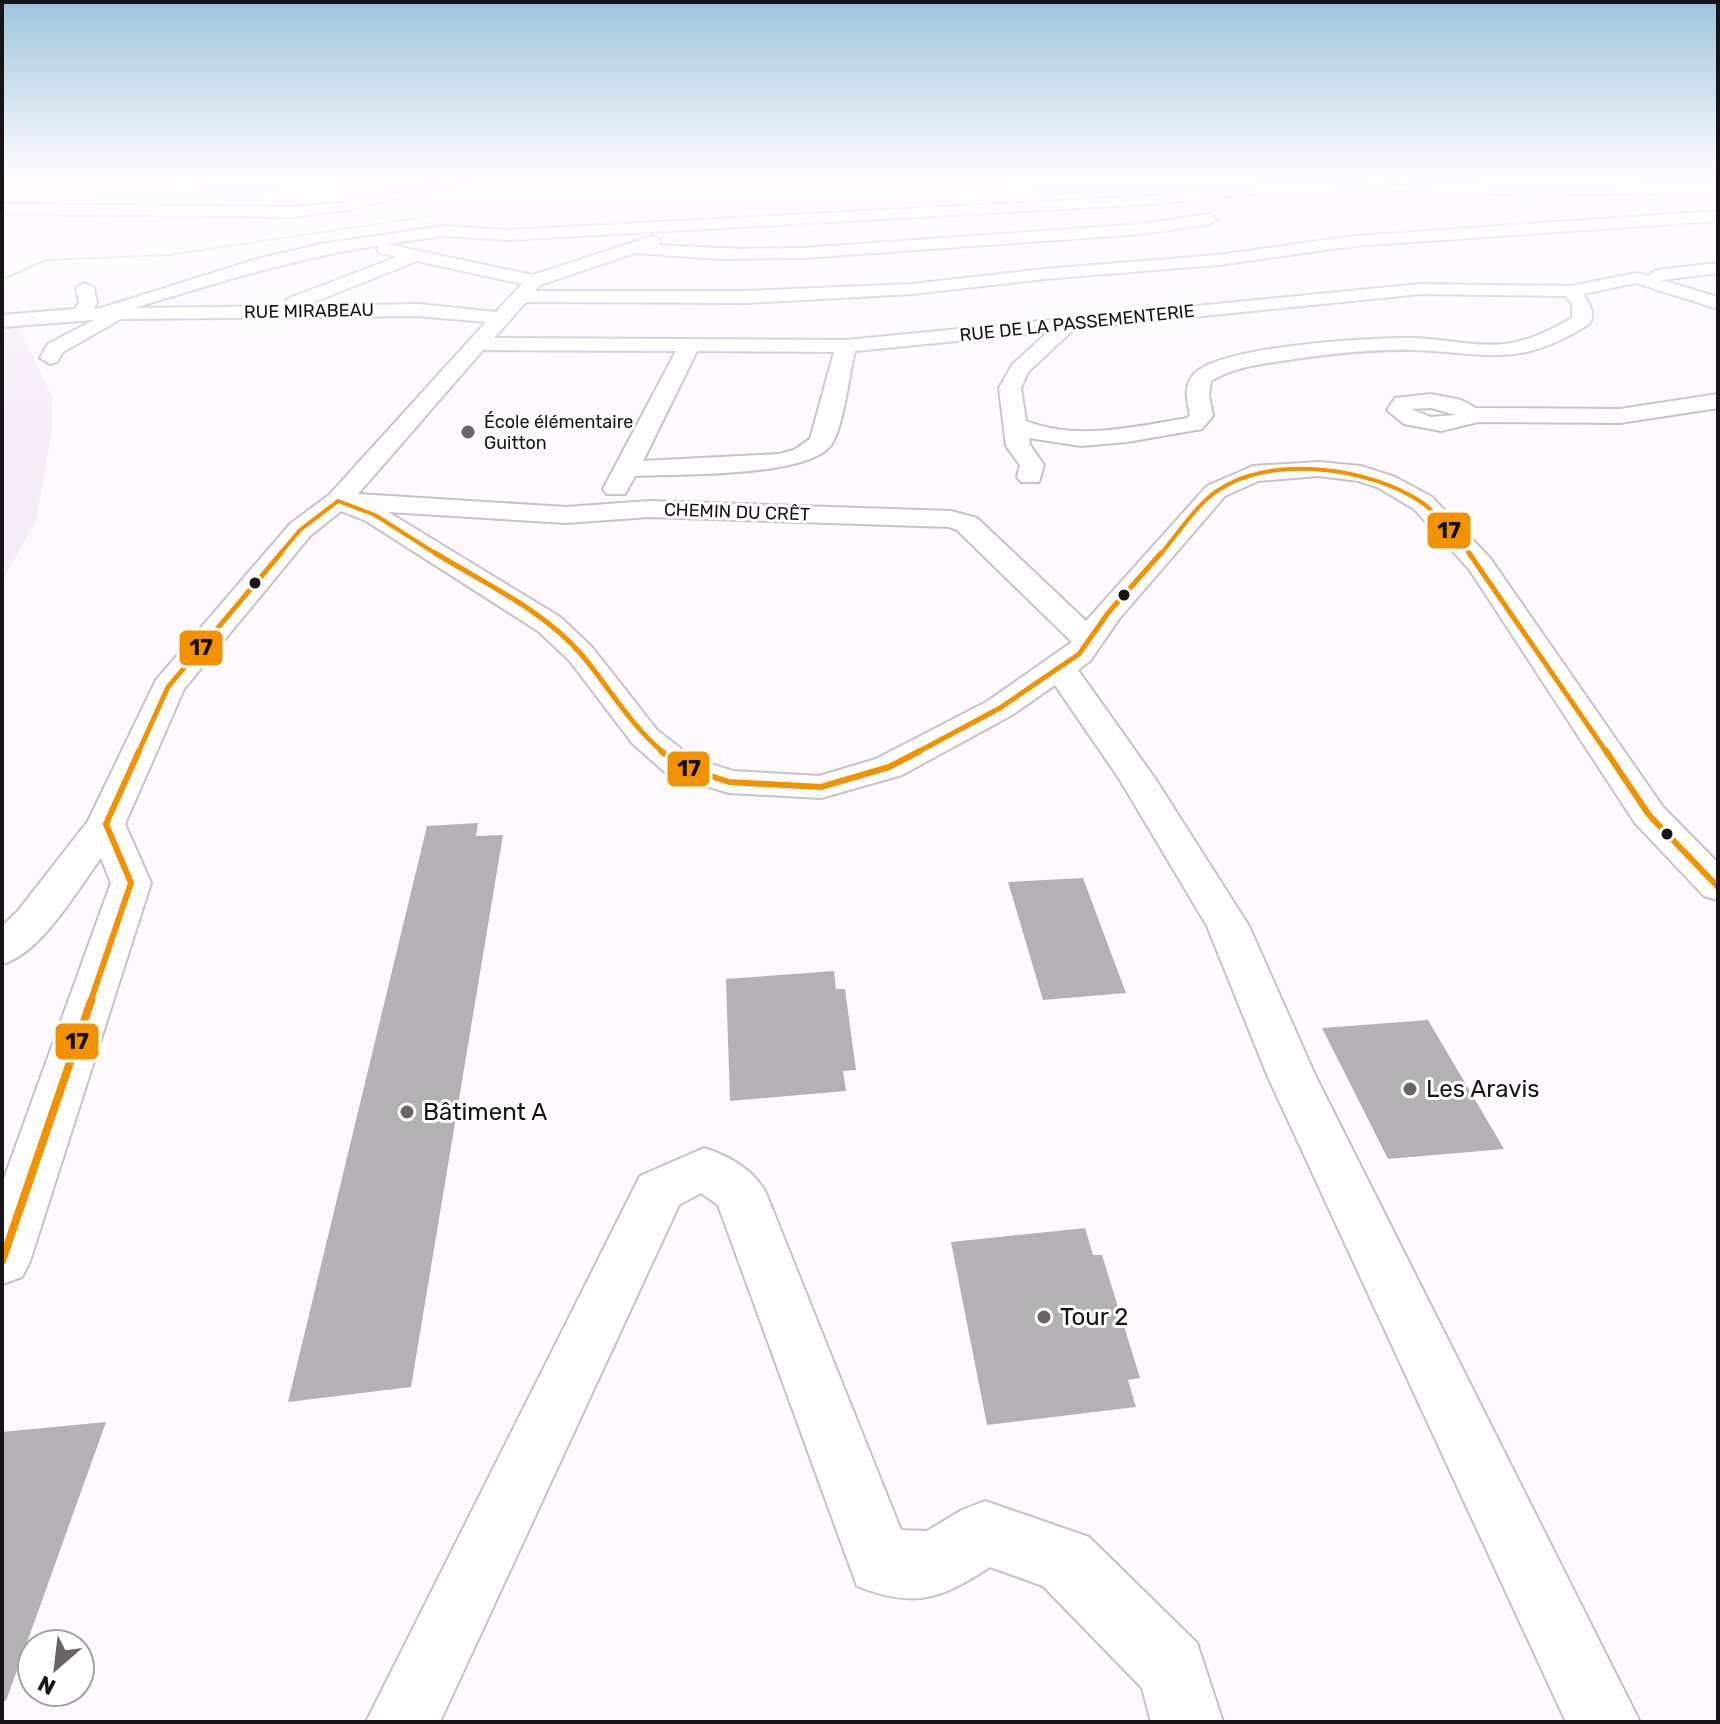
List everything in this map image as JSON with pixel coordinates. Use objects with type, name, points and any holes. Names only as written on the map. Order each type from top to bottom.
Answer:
[{"type":"street","points":[[50,358],[55,348],[117,313],[110,309],[283,258]]},
{"type":"street","points":[[271,312],[408,258]]},
{"type":"street","points":[[429,258],[527,288],[791,296],[912,289],[1229,258]]},
{"type":"street","points":[[2,950],[32,921],[106,824],[168,687],[300,530],[338,501],[527,288],[605,258]]},
{"type":"street","points":[[949,258],[1005,279]]},
{"type":"street","points":[[1637,278],[1718,268]]},
{"type":"street","name":"RUE DE LA PASSEMENTERIE","points":[[477,344],[846,346],[1421,289],[1571,291],[1637,278],[1718,303]]},
{"type":"street","points":[[82,314],[88,302],[85,288]]},
{"type":"street","points":[[1016,425],[1051,437],[1090,439],[1194,424],[1202,416],[1197,392],[1202,378],[1220,366],[1253,359],[1384,344],[1500,351],[1527,347],[1554,337],[1582,320],[1581,304],[1571,291]]},
{"type":"street","name":"RUE MIRABEAU","points":[[2,321],[117,313],[418,310],[500,318]]},
{"type":"street","points":[[1030,477],[1032,465],[1018,446],[1010,388],[1014,378],[1035,352],[1057,337],[1068,324]]},
{"type":"street","points":[[603,515],[689,346]]},
{"type":"street","points":[[625,469],[779,461],[815,449],[822,441],[846,346]]},
{"type":"street","points":[[1470,415],[1620,416],[1718,401]]},
{"type":"street","points":[[338,501],[375,515],[549,624],[580,653],[645,737],[680,766],[729,782],[821,787],[889,767],[1000,708],[1074,654],[1216,491],[1253,474],[1319,469],[1361,474],[1386,482],[1423,503],[1480,564],[1649,815],[1718,887]]},
{"type":"street","name":"CHEMIN DU CRÊT","points":[[338,501],[603,515],[649,509],[951,519],[967,524],[1074,654],[1138,780],[1228,926],[1292,1077],[1604,1722]]},
{"type":"street","points":[[2,1261],[131,883],[106,824]]},
{"type":"street","points":[[402,1722],[659,1191],[704,1168],[740,1193],[881,1562],[934,1565],[985,1533],[1065,1561],[1172,1668],[1187,1722]]},
{"type":"shaded area","points":[[18,323],[52,398],[52,429],[36,520],[2,582],[2,325]]},
{"type":"building","name":"Bâtiment A","points":[[478,823],[476,836],[503,835],[411,1387],[288,1402],[427,826]]},
{"type":"building","points":[[1083,878],[1126,993],[1043,1000],[1008,882]]},
{"type":"building","points":[[834,971],[836,989],[845,989],[856,1070],[843,1071],[846,1091],[730,1101],[726,979]]},
{"type":"building","name":"Les Aravis","points":[[1428,1020],[1504,1149],[1388,1159],[1322,1028]]},
{"type":"building","name":"Tour 2","points":[[1085,1228],[1093,1255],[1102,1255],[1140,1378],[1128,1380],[1136,1407],[987,1425],[951,1242]]},
{"type":"building","points":[[106,1422],[32,1628],[16,1628],[16,1673],[6,1701],[2,1700],[2,1432]]},
{"type":"waterway","points":[[2,280],[46,260],[84,258]]},
{"type":"transit line","name":"17","points":[[338,501],[375,515],[549,624],[580,653],[645,737],[680,766],[729,782],[821,787],[889,767],[1000,708],[1079,654],[1108,613],[1216,491],[1253,474],[1319,469],[1361,474],[1386,482],[1423,503],[1480,564],[1649,815],[1718,887]]},
{"type":"transit line","name":"17","points":[[106,824],[168,687],[300,530],[338,501]]},
{"type":"transit line","name":"17","points":[[2,1261],[131,883],[106,824]]},
{"type":"place","name":"École élémentaire Guitton","points":[[468,432]]},
{"type":"place","name":"Les Aravis","points":[[1410,1089]]},
{"type":"place","name":"Bâtiment A","points":[[407,1112]]},
{"type":"place","name":"Tour 2","points":[[1044,1317]]}]
